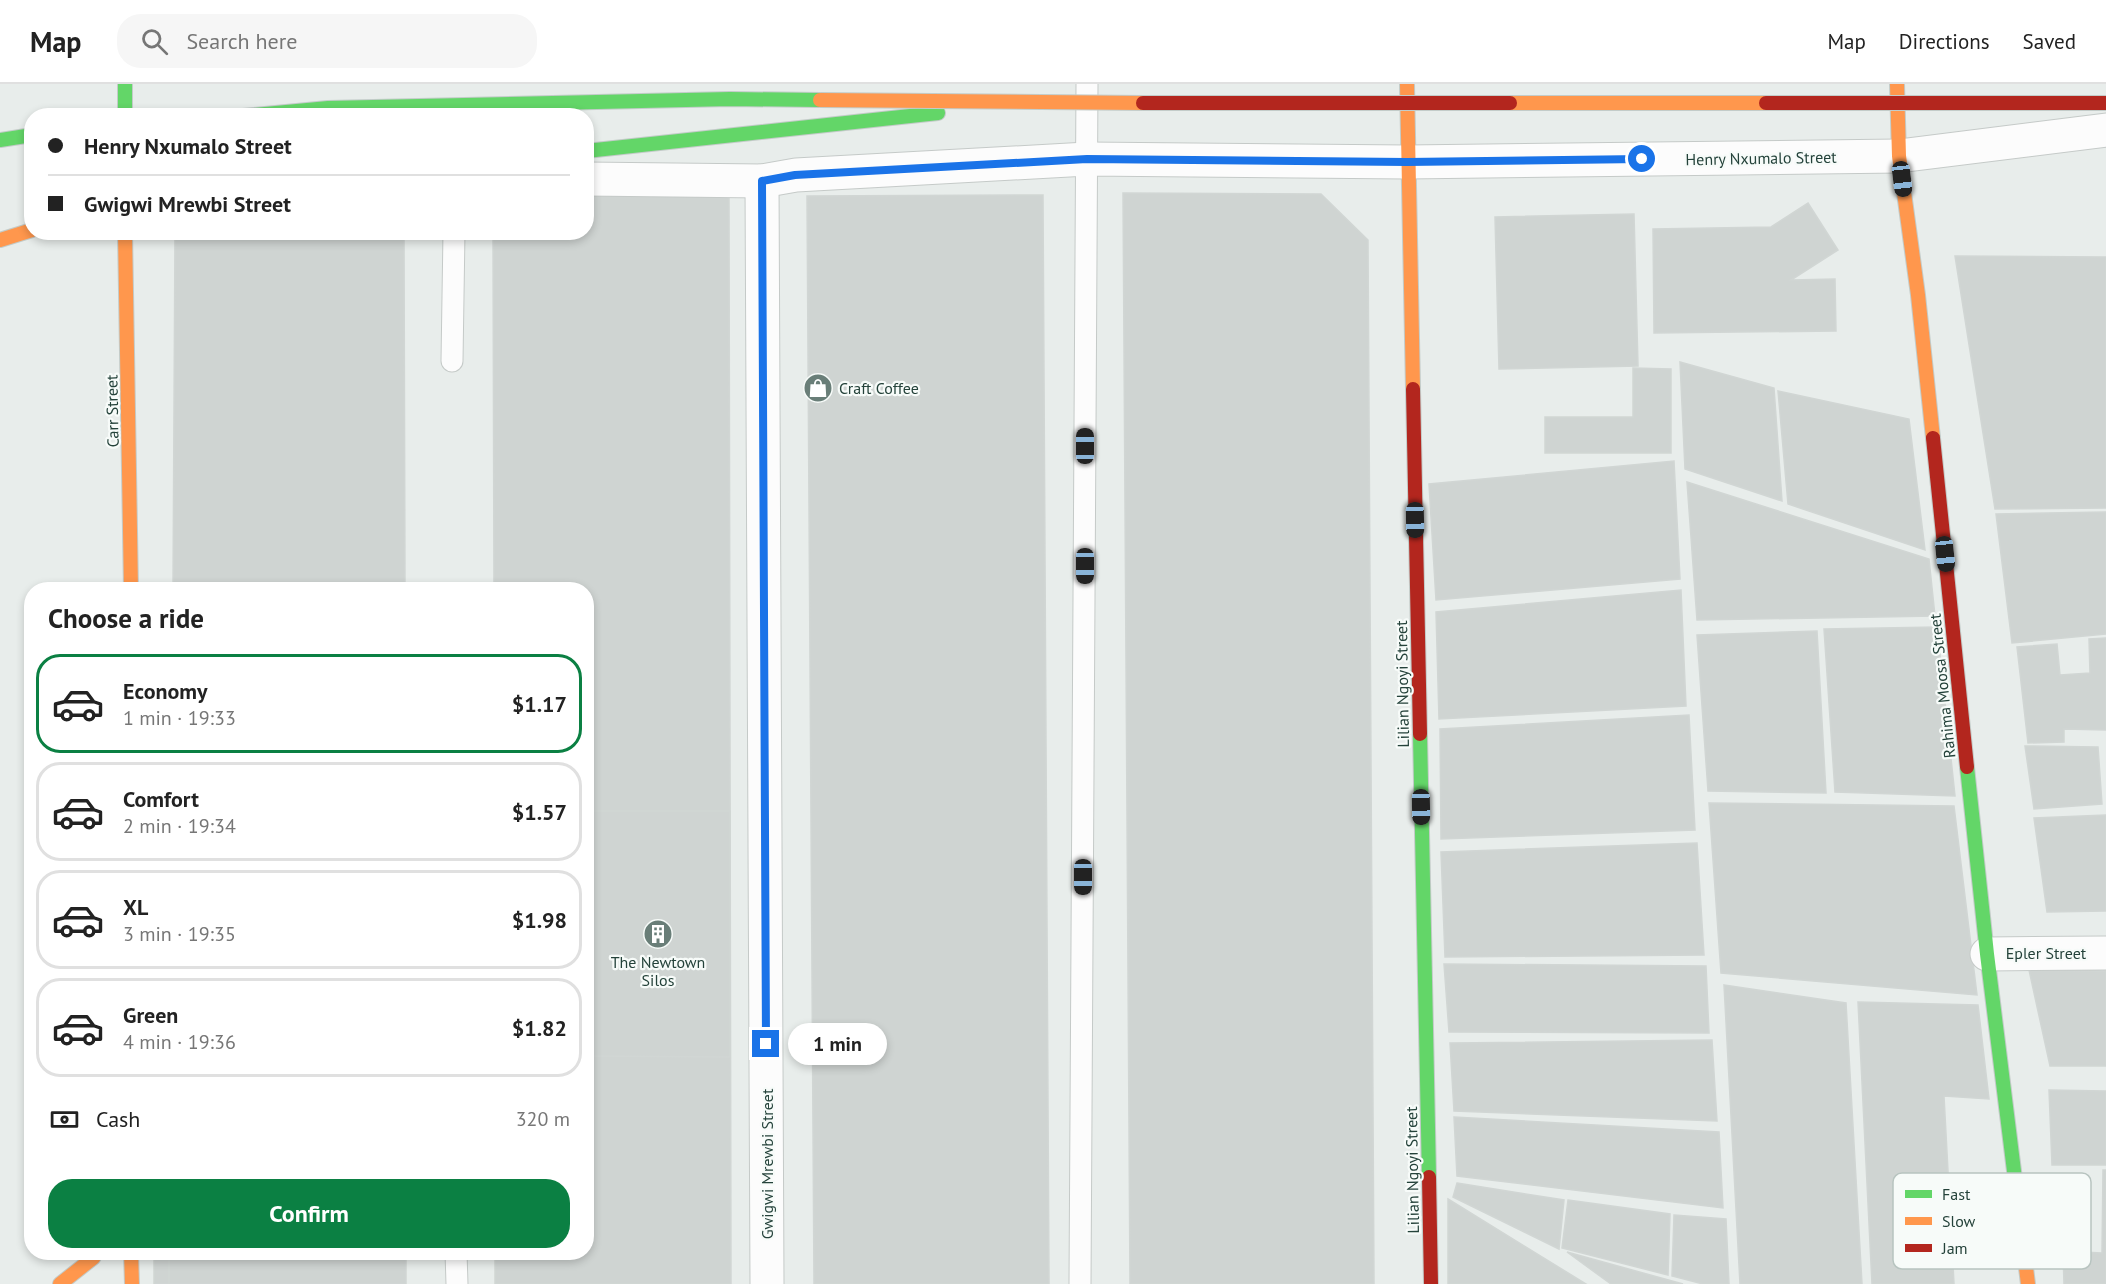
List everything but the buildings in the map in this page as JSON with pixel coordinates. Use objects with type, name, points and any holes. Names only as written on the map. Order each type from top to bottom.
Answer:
[{"type":"main road","points":[[125,84],[125,108]]},
{"type":"main road","name":"Lilian Ngoyi Street","points":[[1407,84],[1431,1284]]},
{"type":"main road","name":"Rahima Moosa Street","points":[[1897,84],[1899,156],[1918,295],[1987,954],[2014,1173]]},
{"type":"main road","points":[[328,108],[730,99],[1032,103],[2106,103]]},
{"type":"main road","points":[[594,150],[1032,103]]},
{"type":"main road","points":[[0,140],[24,136]]},
{"type":"main road","points":[[0,240],[24,232]]},
{"type":"main road","name":"Carr Street","points":[[125,240],[131,582]]},
{"type":"main road","points":[[60,1284],[90,1260]]},
{"type":"main road","points":[[131,1260],[132,1284]]},
{"type":"main road","name":"Rahima Moosa Street","points":[[2026,1269],[2028,1284]]},
{"type":"street","name":"Henry Nxumalo Street","points":[[594,179],[762,181],[795,175],[1087,159],[1407,162],[1899,156],[2106,130]]},
{"type":"street","name":"Gwigwi Mrewbi Street","points":[[762,181],[767,1284]]},
{"type":"street","name":"Epler Street","points":[[1987,954],[2106,953]]},
{"type":"lane","points":[[1080,1284],[1087,84]]},
{"type":"lane","points":[[452,361],[454,240]]},
{"type":"lane","points":[[456,1260],[457,1284]]},
{"type":"traffic: fast","points":[[125,84],[125,108]]},
{"type":"traffic: fast","points":[[328,108],[730,99],[820,100]]},
{"type":"traffic: fast","points":[[594,150],[938,113]]},
{"type":"traffic: fast","points":[[0,140],[24,136]]},
{"type":"traffic: fast","points":[[1420,734],[1429,1177]]},
{"type":"traffic: fast","points":[[1967,767],[2014,1173]]},
{"type":"traffic: slow","points":[[1407,84],[1413,389]]},
{"type":"traffic: slow","points":[[1897,84],[1899,156],[1918,295],[1933,438]]},
{"type":"traffic: slow","points":[[820,100],[1143,103]]},
{"type":"traffic: slow","points":[[1510,103],[1766,103]]},
{"type":"traffic: slow","points":[[0,240],[24,232]]},
{"type":"traffic: slow","points":[[125,240],[131,582]]},
{"type":"traffic: slow","points":[[60,1284],[90,1260]]},
{"type":"traffic: slow","points":[[131,1260],[132,1284]]},
{"type":"traffic: slow","points":[[2026,1269],[2028,1284]]},
{"type":"traffic: jam","points":[[1143,103],[1510,103]]},
{"type":"traffic: jam","points":[[1766,103],[2106,103]]},
{"type":"traffic: jam","points":[[1413,389],[1420,734]]},
{"type":"traffic: jam","points":[[1933,438],[1967,767]]},
{"type":"traffic: jam","points":[[1429,1177],[1431,1284]]},
{"type":"place","name":"Craft Coffee","points":[[818,388]]},
{"type":"place","name":"The Newtown Silos","points":[[658,934]]},
{"type":"route","points":[[766,1044],[762,181],[795,175],[1087,159],[1407,162],[1642,159]]}]
